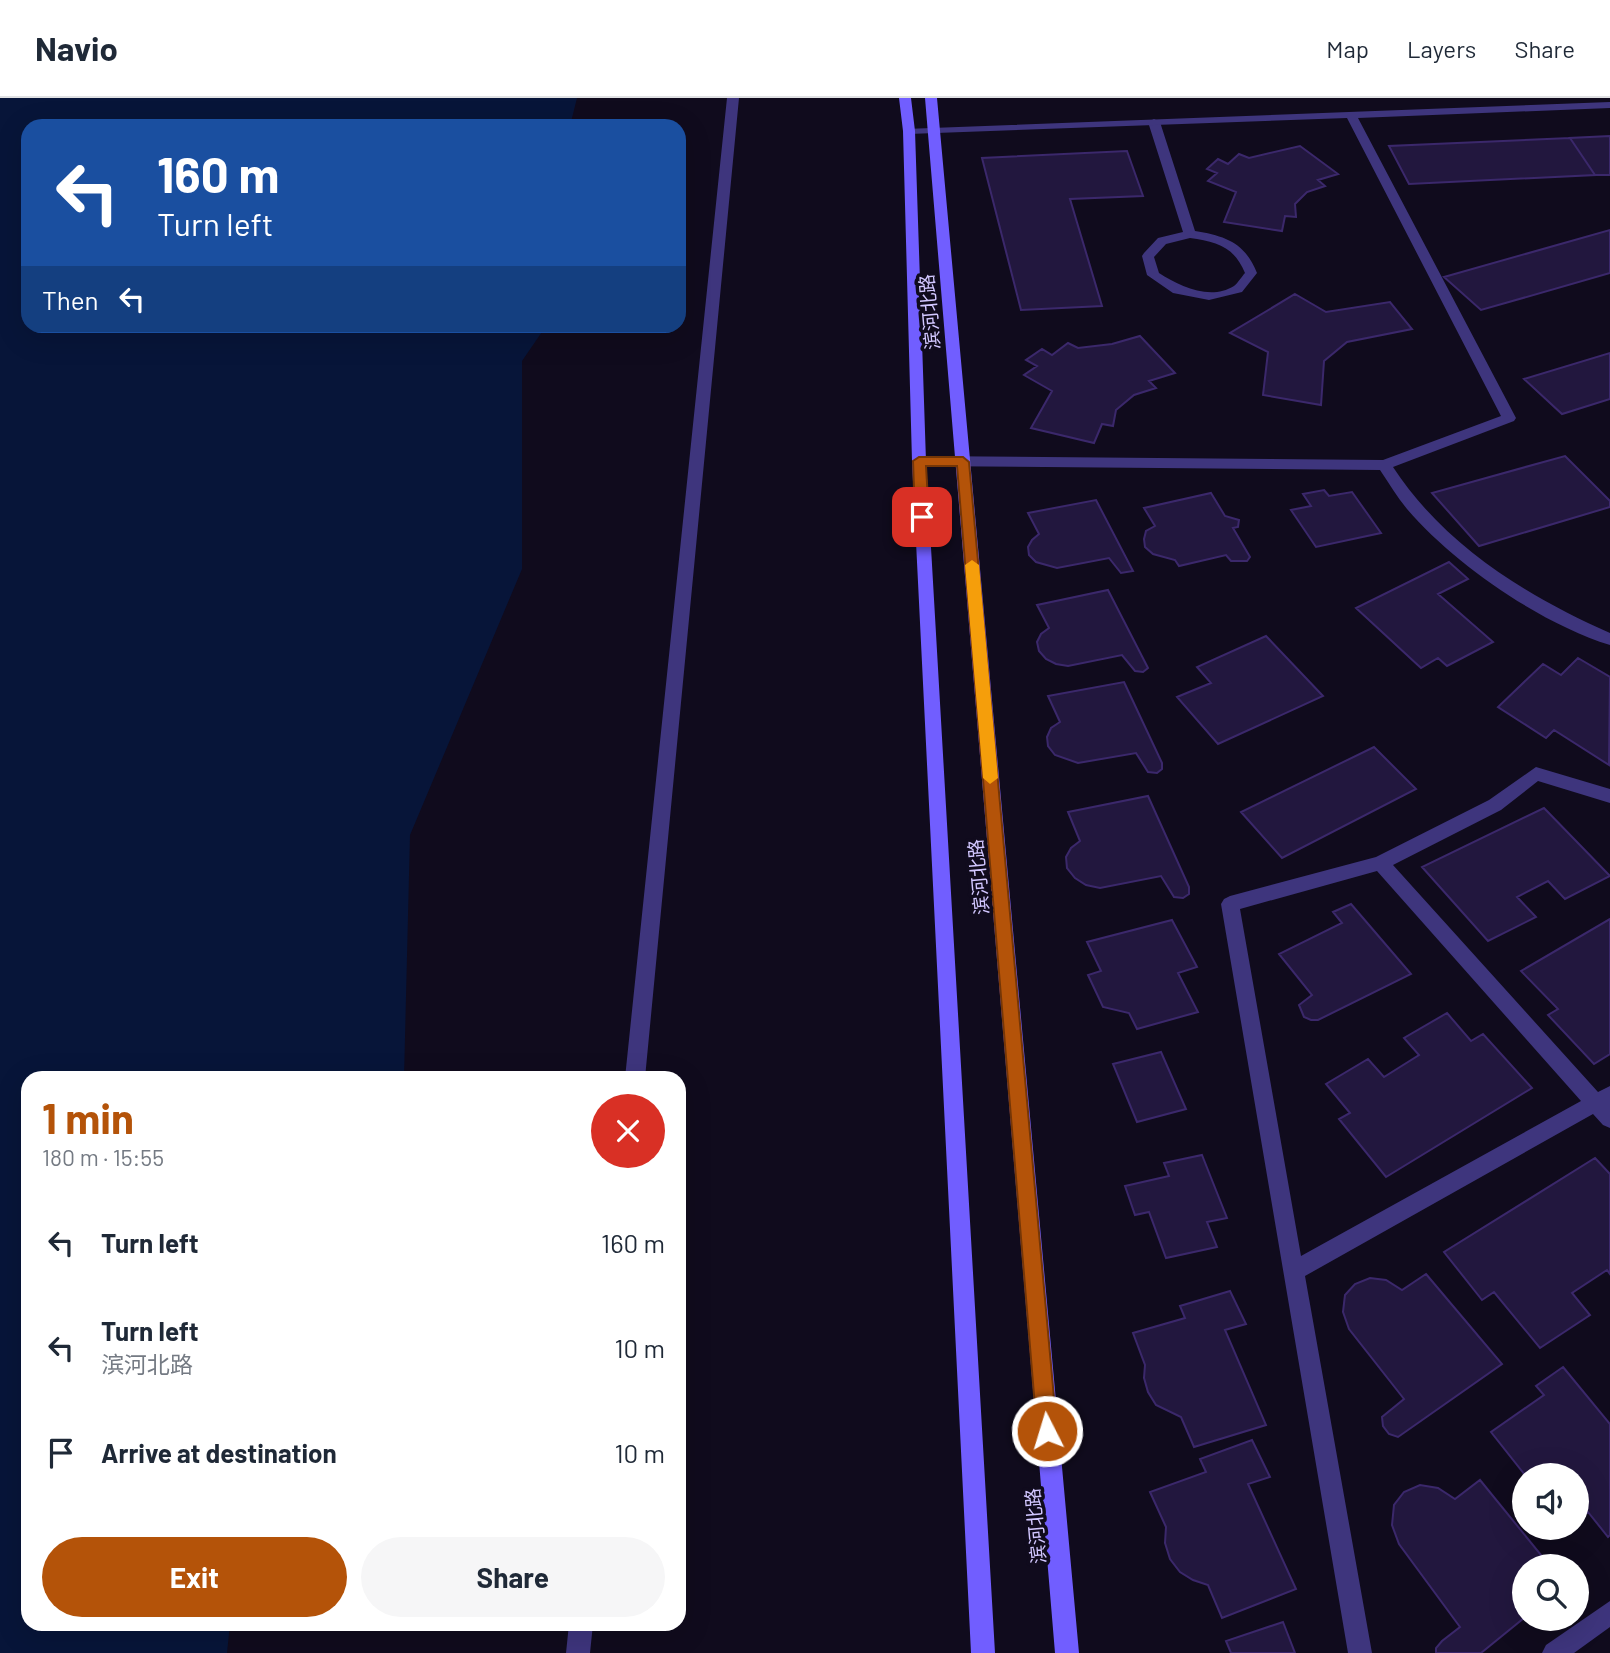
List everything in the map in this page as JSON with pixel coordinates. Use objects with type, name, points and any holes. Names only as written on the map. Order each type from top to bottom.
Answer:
[{"type":"main road","name":"滨河北路","points":[[905,98],[909,131],[919,461],[983,1653]]},
{"type":"main road","name":"滨河北路","points":[[931,98],[1067,1653]]},
{"type":"street","points":[[636,1071],[733,98]]},
{"type":"street","points":[[909,131],[1610,105]]},
{"type":"street","points":[[919,461],[1384,465],[1509,418],[1351,114]]},
{"type":"street","points":[[1154,122],[1190,234]]},
{"type":"street","points":[[1190,234],[1221,239],[1245,254],[1251,273],[1238,289],[1209,296],[1177,290],[1153,275],[1148,256],[1162,240],[1190,234]]},
{"type":"street","points":[[1384,465],[1417,511],[1487,574],[1576,625],[1610,639]]},
{"type":"street","points":[[1360,1653],[1230,904],[1380,863],[1495,805],[1536,774],[1610,796]]},
{"type":"street","points":[[1380,863],[1603,1100],[1610,1119]]},
{"type":"street","points":[[1294,1271],[1603,1100]]},
{"type":"street","points":[[1554,1653],[1610,1613]]},
{"type":"street","points":[[578,1653],[580,1631]]},
{"type":"water","points":[[0,98],[577,98],[572,119],[21,119],[21,333],[541,333],[522,361],[522,569],[410,835],[404,1071],[21,1071],[21,1631],[229,1631],[227,1653],[0,1653]]},
{"type":"building","points":[[1610,136],[1610,175],[1595,175],[1570,138]]},
{"type":"building","points":[[1570,138],[1595,175],[1409,184],[1389,146]]},
{"type":"building","points":[[1300,146],[1338,174],[1318,180],[1325,186],[1307,192],[1295,204],[1296,217],[1285,216],[1282,231],[1224,222],[1236,192],[1208,181],[1217,173],[1207,169],[1218,159],[1228,164],[1239,154],[1249,158]]},
{"type":"building","points":[[1127,151],[1143,196],[1070,199],[1102,306],[1021,310],[982,158]]},
{"type":"building","points":[[1610,230],[1610,273],[1481,310],[1444,277]]},
{"type":"building","points":[[1295,294],[1326,312],[1390,302],[1412,329],[1347,342],[1324,361],[1321,405],[1263,395],[1268,352],[1230,333]]},
{"type":"building","points":[[1140,336],[1175,373],[1149,381],[1156,388],[1134,395],[1116,410],[1113,426],[1102,424],[1094,443],[1031,428],[1052,391],[1024,375],[1037,366],[1026,360],[1042,349],[1052,355],[1068,343],[1078,348],[1112,344]]},
{"type":"building","points":[[1610,353],[1610,399],[1562,414],[1524,379]]},
{"type":"building","points":[[1565,456],[1610,501],[1610,507],[1479,546],[1432,493]]},
{"type":"building","points":[[1324,490],[1329,496],[1352,492],[1381,533],[1316,547],[1291,510],[1311,506],[1303,494]]},
{"type":"building","points":[[1211,493],[1225,516],[1239,520],[1238,527],[1233,528],[1250,557],[1247,561],[1231,561],[1226,555],[1179,566],[1175,560],[1153,554],[1145,547],[1146,531],[1155,526],[1144,508]]},
{"type":"building","points":[[1096,500],[1133,571],[1121,573],[1109,558],[1057,568],[1036,562],[1029,555],[1028,547],[1039,534],[1028,513]]},
{"type":"building","points":[[1449,562],[1468,579],[1438,594],[1493,642],[1447,666],[1438,658],[1421,668],[1356,608]]},
{"type":"building","points":[[1108,590],[1148,668],[1143,672],[1135,671],[1122,655],[1068,666],[1046,659],[1039,651],[1037,642],[1041,634],[1049,628],[1037,605]]},
{"type":"building","points":[[1266,636],[1323,696],[1218,744],[1177,697],[1211,683],[1197,667]]},
{"type":"building","points":[[1578,658],[1610,677],[1609,765],[1554,730],[1546,738],[1498,707],[1543,664],[1561,675]]},
{"type":"building","points":[[1124,682],[1162,763],[1162,769],[1157,773],[1148,772],[1136,753],[1078,763],[1055,755],[1048,746],[1047,737],[1051,728],[1060,722],[1048,696]]},
{"type":"building","points":[[1374,747],[1416,789],[1282,858],[1241,812]]},
{"type":"building","points":[[1148,796],[1189,887],[1189,894],[1183,898],[1174,897],[1161,876],[1100,888],[1086,885],[1075,878],[1067,868],[1066,857],[1071,848],[1080,841],[1068,812]]},
{"type":"building","points":[[1544,808],[1610,876],[1565,899],[1548,881],[1517,897],[1536,917],[1488,941],[1422,867]]},
{"type":"building","points":[[1351,904],[1411,974],[1318,1020],[1311,1020],[1304,1017],[1299,1005],[1312,995],[1279,954],[1342,923],[1333,912]]},
{"type":"building","points":[[1610,919],[1610,1054],[1594,1064],[1548,1015],[1558,1009],[1521,971]]},
{"type":"building","points":[[1172,920],[1197,967],[1178,973],[1198,1012],[1137,1029],[1129,1013],[1103,1007],[1088,975],[1101,971],[1087,942]]},
{"type":"building","points":[[1447,1013],[1471,1041],[1483,1034],[1532,1088],[1386,1177],[1339,1119],[1350,1113],[1326,1084],[1368,1059],[1384,1077],[1419,1055],[1404,1038]]},
{"type":"building","points":[[1161,1052],[1186,1109],[1137,1122],[1113,1064]]},
{"type":"building","points":[[1202,1155],[1227,1218],[1207,1222],[1217,1247],[1166,1258],[1149,1212],[1135,1215],[1125,1186],[1169,1176],[1164,1163]]},
{"type":"building","points":[[1595,1158],[1610,1174],[1610,1274],[1607,1270],[1572,1293],[1590,1315],[1540,1348],[1494,1292],[1482,1300],[1444,1252]]},
{"type":"building","points":[[1426,1274],[1502,1364],[1398,1437],[1389,1434],[1383,1426],[1382,1417],[1404,1399],[1349,1329],[1343,1312],[1345,1295],[1355,1284],[1370,1278],[1386,1280],[1402,1290]]},
{"type":"building","points":[[1230,1291],[1246,1324],[1225,1330],[1266,1425],[1194,1447],[1181,1417],[1156,1405],[1148,1392],[1144,1378],[1145,1365],[1133,1333],[1185,1318],[1180,1306]]},
{"type":"building","points":[[1563,1367],[1610,1424],[1608,1537],[1589,1513],[1589,1463],[1516,1463],[1491,1432],[1544,1395],[1536,1386]]},
{"type":"building","points":[[1252,1440],[1270,1477],[1248,1484],[1296,1589],[1222,1618],[1208,1585],[1180,1572],[1170,1559],[1165,1543],[1166,1527],[1150,1492],[1206,1472],[1200,1459]]},
{"type":"building","points":[[1480,1480],[1512,1519],[1512,1540],[1529,1540],[1540,1554],[1512,1554],[1512,1628],[1481,1653],[1436,1653],[1436,1648],[1442,1641],[1460,1627],[1399,1544],[1392,1525],[1394,1505],[1404,1492],[1420,1485],[1438,1488],[1455,1499]]},
{"type":"building","points":[[1283,1622],[1295,1653],[1231,1653],[1226,1641]]},
{"type":"slow traffic","points":[[972,565],[990,778]]},
{"type":"route","points":[[922,517],[919,461],[963,462],[1047,1431]]}]
